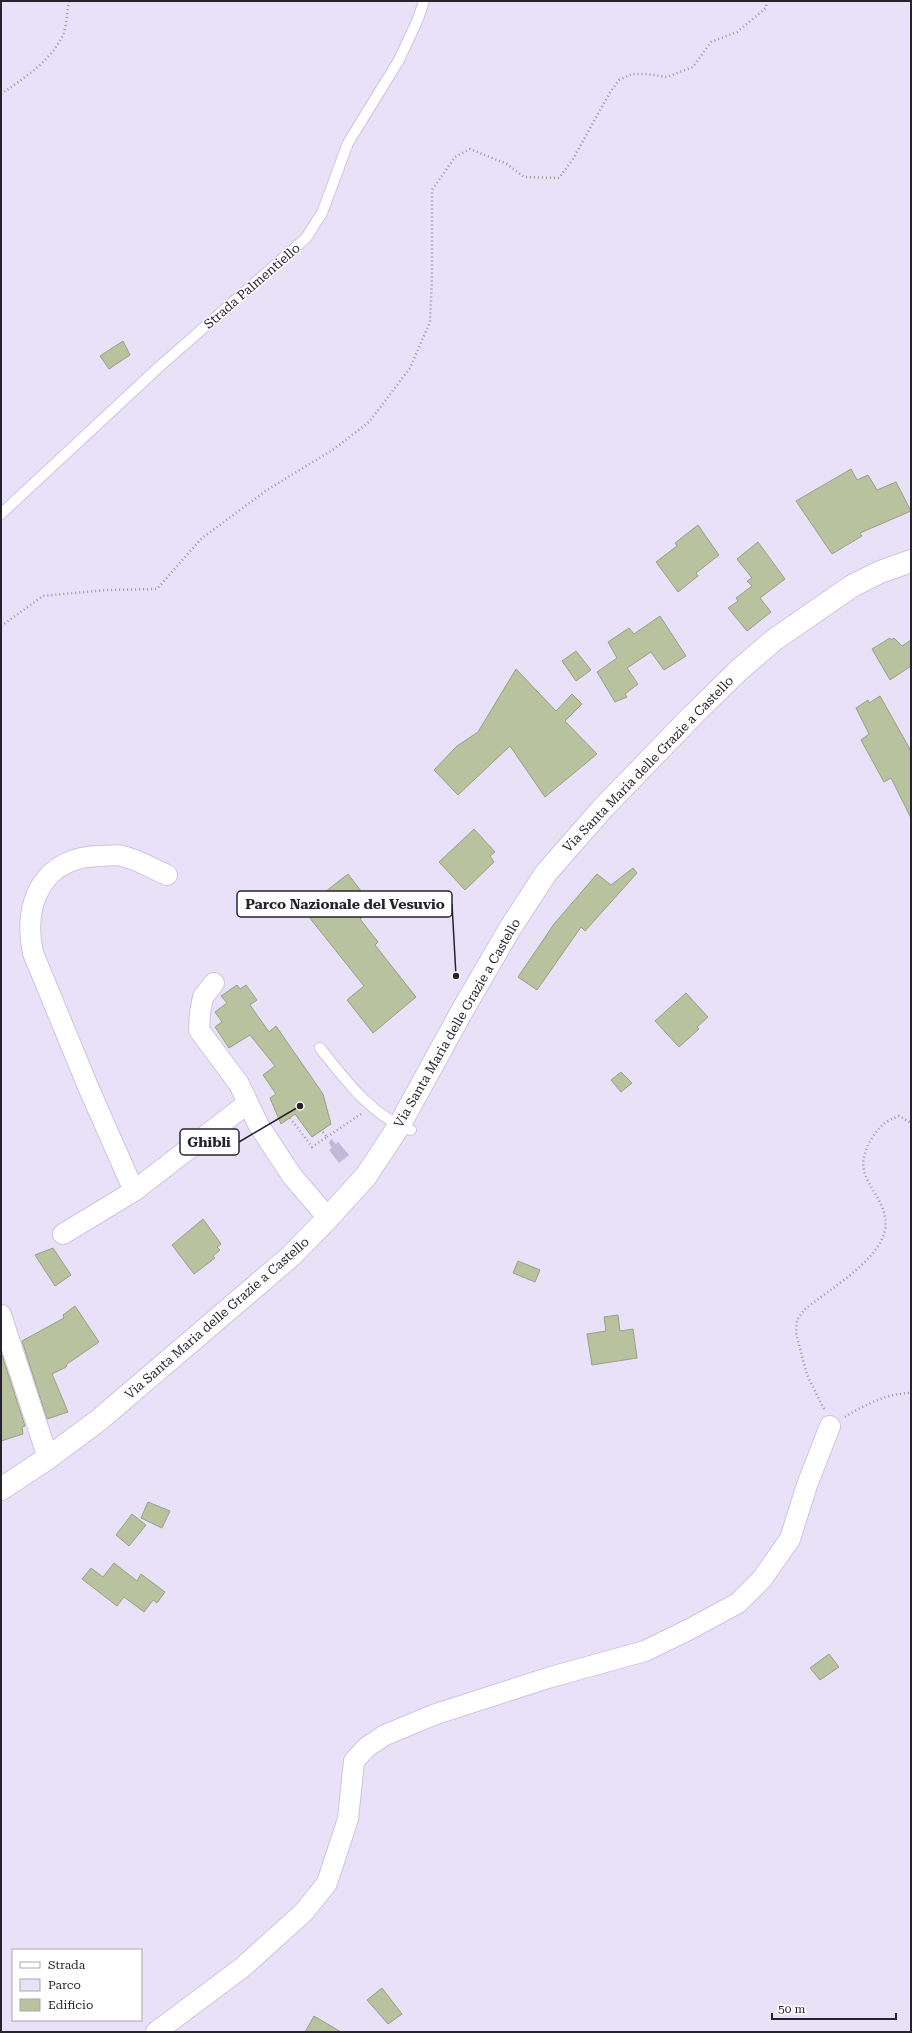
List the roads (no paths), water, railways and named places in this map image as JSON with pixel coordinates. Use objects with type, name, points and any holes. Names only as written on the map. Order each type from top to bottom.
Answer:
[{"type":"street","name":"Via Santa Maria delle Grazie a Castello","points":[[1,1489],[48,1458],[99,1420],[234,1306],[292,1256],[366,1176],[405,1128],[462,1010],[509,930],[546,873],[574,839],[692,716],[739,670],[774,640],[852,586],[880,572],[911,561]]},
{"type":"street","points":[[134,1191],[89,1089],[36,960],[29,934],[31,911],[38,889],[50,874],[67,861],[92,856],[122,856],[167,874]]},
{"type":"street","points":[[214,984],[203,997],[199,1030],[239,1084],[258,1124],[292,1176],[328,1218]]},
{"type":"street","points":[[63,1234],[134,1191],[248,1103]]},
{"type":"street","points":[[1,1315],[48,1458]]},
{"type":"street","points":[[156,2032],[243,1967],[304,1912],[327,1883],[348,1819],[354,1761],[367,1747],[385,1735],[436,1714],[551,1677],[645,1651],[738,1603],[762,1579],[790,1539],[807,1485],[830,1426]]},
{"type":"lane","name":"Strada Palmentiello","points":[[1,514],[160,366],[306,238],[322,213],[348,143],[398,60],[418,19],[424,1]]},
{"type":"lane","points":[[320,1048],[354,1089],[372,1106],[405,1128]]},
{"type":"place","name":"Parco Nazionale del Vesuvio","points":[[456,976]]},
{"type":"place","name":"Ghibli","points":[[300,1106]]}]
